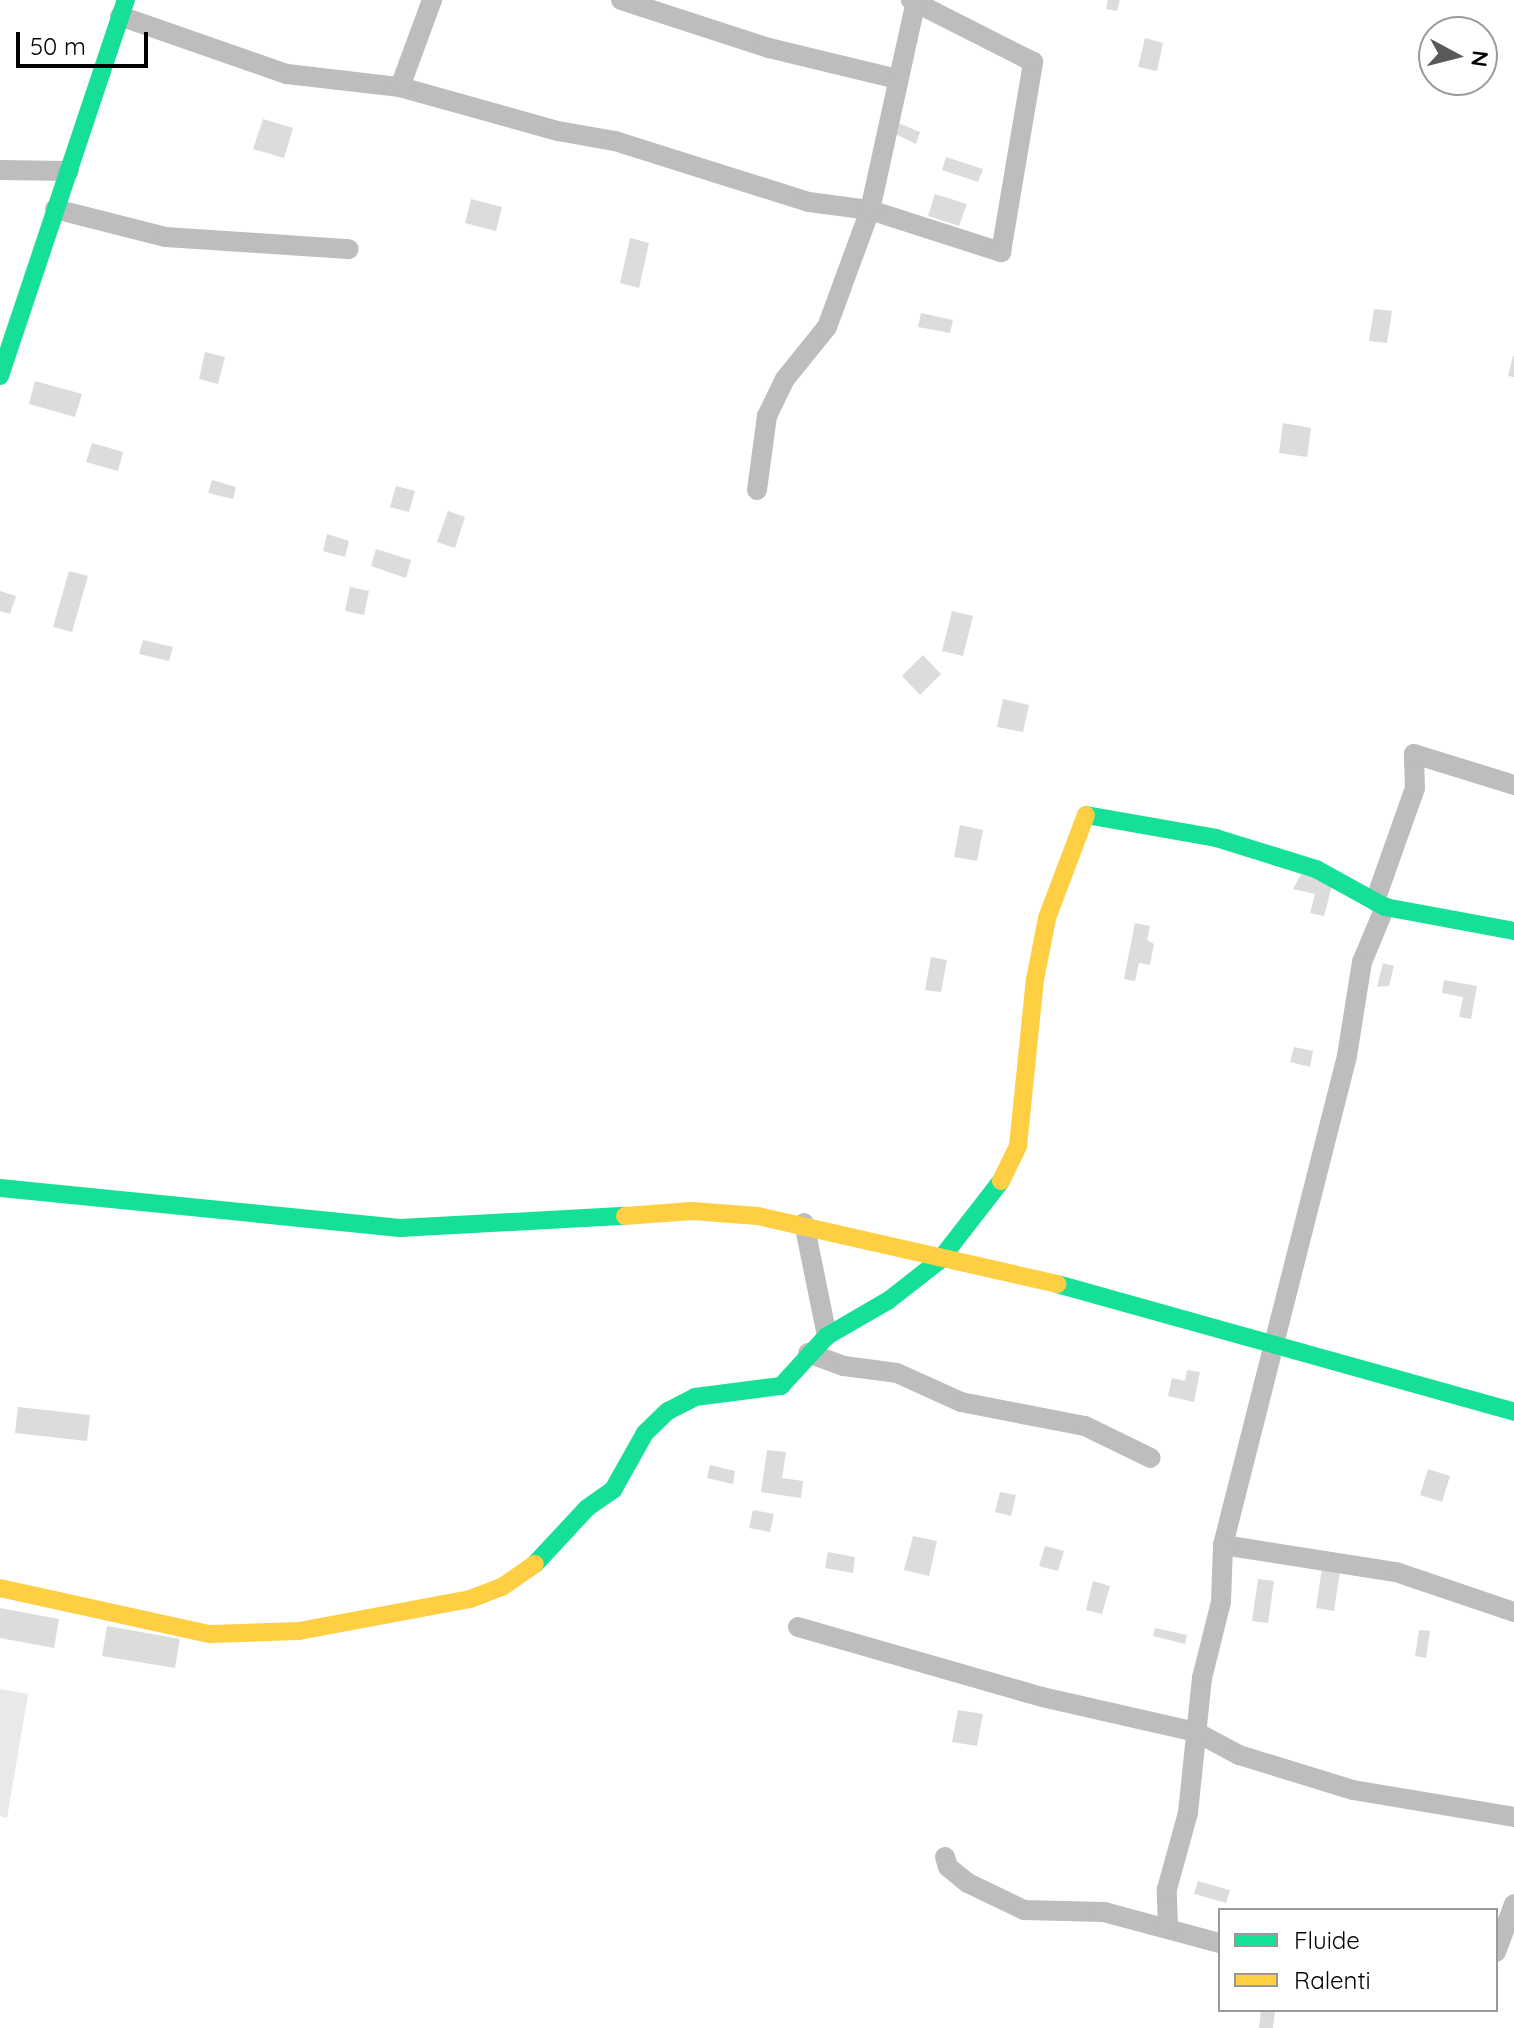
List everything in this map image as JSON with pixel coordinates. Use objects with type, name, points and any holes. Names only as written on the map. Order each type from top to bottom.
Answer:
[{"type":"street","points":[[400,87],[432,0]]},
{"type":"street","points":[[621,0],[769,48],[897,79]]},
{"type":"street","points":[[0,376],[3,350],[69,171],[123,8],[287,74],[400,87],[558,131],[615,141],[809,202],[870,210],[1001,252],[1033,62],[914,1],[870,210],[827,327],[785,379],[767,416],[757,490]]},
{"type":"street","points":[[0,170],[69,171]]},
{"type":"street","points":[[55,209],[166,237],[349,249]]},
{"type":"street","points":[[1168,1927],[1167,1889],[1188,1813],[1196,1732],[1221,1602],[1223,1545],[1234,1487],[1276,1345],[1347,1056],[1362,962],[1415,788],[1414,754],[1514,785]]},
{"type":"street","points":[[0,1588],[210,1634],[299,1631],[470,1599],[502,1587],[544,1558],[587,1508],[613,1490],[645,1433],[668,1411],[695,1397],[772,1391],[827,1336],[889,1300],[939,1261],[1012,1167],[1018,1146],[1038,965],[1047,918],[1082,836],[1083,814],[1170,827],[1316,869],[1380,904],[1514,931]]},
{"type":"street","points":[[0,1188],[400,1228],[495,1227],[692,1211],[804,1223],[939,1261],[1078,1288],[1276,1345],[1375,1369],[1514,1412]]},
{"type":"street","points":[[804,1223],[827,1336]]},
{"type":"street","points":[[808,1353],[844,1366],[897,1373],[961,1402],[1085,1426],[1151,1458]]},
{"type":"street","points":[[1223,1545],[1396,1572],[1514,1612]]},
{"type":"street","points":[[798,1627],[1042,1697],[1196,1732],[1239,1755],[1353,1790],[1514,1817]]},
{"type":"street","points":[[945,1857],[948,1867],[968,1883],[1024,1910],[1075,1908],[1168,1927],[1218,1942]]},
{"type":"street","points":[[1498,1947],[1514,1904]]},
{"type":"shaded area","points":[[0,1689],[28,1694],[7,1818],[0,1816]]},
{"type":"building","points":[[1108,0],[1120,0],[1117,11],[1106,9]]},
{"type":"building","points":[[1145,38],[1163,43],[1157,71],[1138,67]]},
{"type":"building","points":[[263,119],[293,128],[284,158],[253,149]]},
{"type":"building","points":[[896,122],[920,132],[916,144],[893,133]]},
{"type":"building","points":[[946,157],[983,169],[978,182],[942,170]]},
{"type":"building","points":[[935,194],[967,204],[959,226],[928,216]]},
{"type":"building","points":[[471,199],[502,207],[496,231],[465,223]]},
{"type":"building","points":[[630,238],[649,243],[639,288],[620,283]]},
{"type":"building","points":[[1374,309],[1392,311],[1387,343],[1369,341]]},
{"type":"building","points":[[921,313],[953,320],[950,333],[918,327]]},
{"type":"building","points":[[205,352],[225,357],[218,384],[199,379]]},
{"type":"building","points":[[1514,356],[1514,377],[1508,376]]},
{"type":"building","points":[[35,381],[82,394],[75,417],[29,404]]},
{"type":"building","points":[[1283,423],[1311,428],[1307,457],[1279,453]]},
{"type":"building","points":[[92,443],[123,452],[118,471],[86,462]]},
{"type":"building","points":[[212,480],[236,487],[233,499],[208,493]]},
{"type":"building","points":[[396,486],[415,491],[409,512],[390,507]]},
{"type":"building","points":[[448,511],[465,517],[455,548],[437,542]]},
{"type":"building","points":[[327,534],[349,541],[345,557],[323,551]]},
{"type":"building","points":[[376,549],[411,560],[406,578],[371,566]]},
{"type":"building","points":[[69,571],[88,576],[72,632],[53,627]]},
{"type":"building","points":[[350,587],[369,591],[364,615],[345,611]]},
{"type":"building","points":[[0,591],[16,596],[10,614],[0,611]]},
{"type":"building","points":[[952,611],[973,616],[963,656],[942,651]]},
{"type":"building","points":[[143,640],[173,647],[169,661],[139,654]]},
{"type":"building","points":[[923,655],[941,674],[920,695],[902,676]]},
{"type":"building","points":[[1003,699],[1029,705],[1023,732],[997,727]]},
{"type":"building","points":[[960,825],[983,830],[977,861],[954,857]]},
{"type":"building","points":[[1301,874],[1333,882],[1324,916],[1310,913],[1315,894],[1293,889]]},
{"type":"building","points":[[1135,923],[1150,926],[1147,940],[1154,944],[1150,965],[1139,963],[1135,981],[1124,979]]},
{"type":"building","points":[[931,957],[947,960],[941,992],[925,990]]},
{"type":"building","points":[[1383,963],[1394,966],[1389,986],[1377,987]]},
{"type":"building","points":[[1444,980],[1477,986],[1471,1019],[1459,1017],[1463,997],[1442,993]]},
{"type":"building","points":[[1294,1047],[1313,1051],[1310,1067],[1290,1062]]},
{"type":"building","points":[[1187,1370],[1200,1372],[1194,1402],[1168,1396],[1172,1378],[1185,1381]]},
{"type":"building","points":[[18,1407],[90,1415],[87,1441],[15,1433]]},
{"type":"building","points":[[767,1450],[786,1452],[782,1478],[803,1481],[801,1498],[761,1492]]},
{"type":"building","points":[[710,1465],[735,1471],[733,1484],[707,1478]]},
{"type":"building","points":[[1428,1469],[1450,1476],[1442,1502],[1420,1495]]},
{"type":"building","points":[[1000,1492],[1016,1495],[1011,1516],[995,1512]]},
{"type":"building","points":[[753,1510],[774,1514],[770,1532],[749,1528]]},
{"type":"building","points":[[913,1536],[937,1541],[929,1576],[904,1570]]},
{"type":"building","points":[[1045,1546],[1064,1551],[1058,1571],[1039,1566]]},
{"type":"building","points":[[828,1552],[855,1557],[853,1573],[825,1568]]},
{"type":"building","points":[[1322,1568],[1340,1571],[1334,1611],[1316,1608]]},
{"type":"building","points":[[1258,1579],[1274,1581],[1268,1623],[1252,1621]]},
{"type":"building","points":[[1093,1581],[1110,1586],[1102,1614],[1086,1610]]},
{"type":"building","points":[[0,1608],[59,1619],[54,1648],[0,1638]]},
{"type":"building","points":[[107,1626],[180,1639],[175,1668],[102,1656]]},
{"type":"building","points":[[1155,1628],[1187,1635],[1185,1644],[1153,1636]]},
{"type":"building","points":[[1419,1630],[1430,1631],[1426,1658],[1415,1656]]},
{"type":"building","points":[[958,1710],[983,1714],[977,1746],[952,1742]]},
{"type":"building","points":[[1198,1881],[1230,1890],[1226,1903],[1194,1894]]},
{"type":"building","points":[[1261,2012],[1275,2012],[1273,2028],[1259,2028]]},
{"type":"traffic: fast","points":[[0,376],[126,0]]},
{"type":"traffic: fast","points":[[1086,815],[1216,838],[1316,869],[1385,907],[1514,931]]},
{"type":"traffic: fast","points":[[535,1564],[587,1508],[613,1490],[645,1433],[668,1411],[695,1397],[781,1386],[827,1336],[889,1300],[939,1261],[1001,1181]]},
{"type":"traffic: fast","points":[[0,1188],[400,1228],[625,1216]]},
{"type":"traffic: fast","points":[[1057,1284],[1514,1412]]},
{"type":"traffic: slow","points":[[1001,1181],[1018,1146],[1035,980],[1047,918],[1086,815]]},
{"type":"traffic: slow","points":[[625,1216],[692,1211],[758,1216],[1057,1284]]},
{"type":"traffic: slow","points":[[0,1588],[210,1634],[299,1631],[470,1599],[502,1587],[535,1564]]}]
